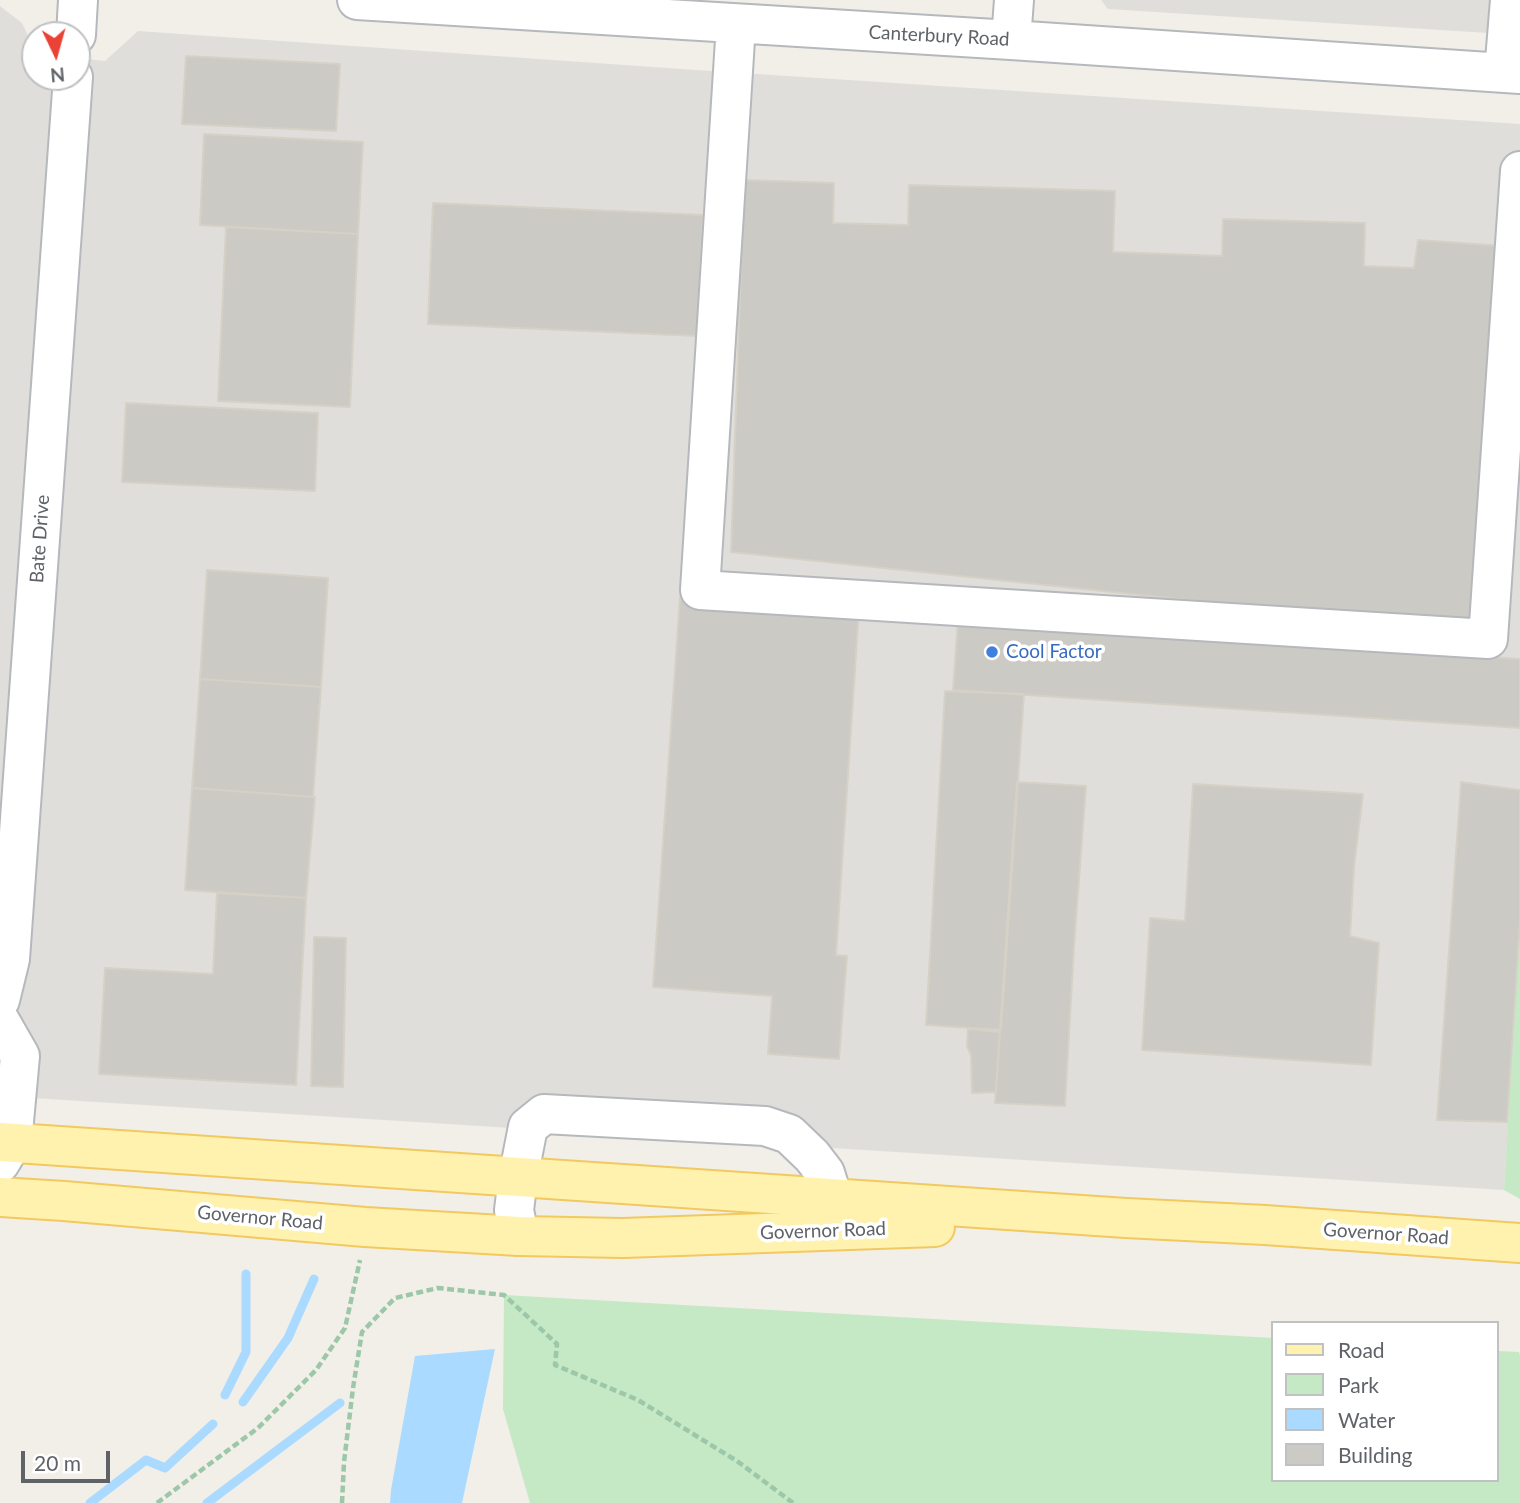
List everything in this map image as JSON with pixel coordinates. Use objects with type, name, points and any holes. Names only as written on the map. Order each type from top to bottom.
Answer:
[{"type":"main road","name":"Governor Road","points":[[4,1150],[518,1178],[1520,1243]]},
{"type":"main road","name":"Governor Road","points":[[0,1198],[365,1227],[519,1236],[623,1238],[1126,1218]]},
{"type":"street","points":[[77,21],[78,0]]},
{"type":"street","name":"Canterbury Road","points":[[357,0],[1512,74]]},
{"type":"street","points":[[1011,40],[1014,0]]},
{"type":"street","points":[[1510,0],[1512,74]]},
{"type":"street","points":[[737,24],[700,590],[1488,639],[1520,171]]},
{"type":"street","name":"Bate Drive","points":[[0,1000],[10,958],[72,91]]},
{"type":"street","points":[[0,1021],[20,1056],[4,1150]]},
{"type":"street","name":"Governor Road","points":[[519,1236],[514,1210],[528,1127],[544,1114],[765,1126],[789,1134],[812,1156],[825,1173],[833,1199]]},
{"type":"path","points":[[158,1503],[258,1428],[316,1370],[345,1328],[359,1271],[365,1227]]},
{"type":"path","points":[[342,1503],[344,1462],[362,1332],[395,1298],[438,1288],[504,1295],[557,1345],[555,1366],[638,1400],[737,1461],[793,1503]]},
{"type":"shaded area","points":[[1101,0],[1520,0],[1520,35],[1108,9]]},
{"type":"shaded area","points":[[0,6],[21,22],[21,91],[91,91],[91,60],[105,61],[138,31],[1520,124],[1520,940],[1504,1190],[0,1096]]},
{"type":"green space","points":[[1520,921],[1520,1199],[1504,1190]]},
{"type":"green space","points":[[504,1295],[1272,1338],[1272,1482],[1499,1482],[1499,1351],[1519,1352],[1520,1503],[530,1503],[503,1409]]},
{"type":"water","points":[[495,1349],[462,1503],[390,1503],[415,1356]]},
{"type":"building","points":[[186,56],[340,64],[336,131],[182,124]]},
{"type":"building","points":[[204,134],[363,142],[358,234],[200,225]]},
{"type":"building","points":[[744,180],[834,183],[833,223],[908,225],[909,185],[1115,191],[1113,252],[1222,256],[1223,219],[1365,223],[1364,266],[1414,268],[1418,240],[1504,246],[1474,630],[731,552]]},
{"type":"building","points":[[433,203],[703,215],[697,336],[428,324]]},
{"type":"building","points":[[226,227],[358,234],[350,407],[218,401]]},
{"type":"building","points":[[126,403],[318,413],[315,491],[122,482]]},
{"type":"building","points":[[207,570],[328,578],[321,687],[200,679]]},
{"type":"building","points":[[680,597],[859,609],[836,955],[847,956],[839,1059],[768,1054],[772,996],[653,987]]},
{"type":"building","points":[[958,620],[1520,659],[1520,728],[953,690]]},
{"type":"building","points":[[200,679],[321,687],[313,797],[192,788]]},
{"type":"building","points":[[945,691],[1024,694],[1001,1030],[926,1025]]},
{"type":"building","points":[[1017,782],[1086,786],[1065,1106],[995,1103]]},
{"type":"building","points":[[1461,782],[1520,790],[1520,921],[1507,1122],[1437,1120]]},
{"type":"building","points":[[1193,784],[1363,794],[1354,867],[1350,936],[1379,943],[1371,1065],[1142,1050],[1150,918],[1185,921]]},
{"type":"building","points":[[192,788],[315,797],[306,898],[185,890]]},
{"type":"building","points":[[217,893],[306,898],[296,1085],[99,1074],[105,968],[213,974]]},
{"type":"building","points":[[314,937],[346,938],[343,1087],[311,1086]]},
{"type":"building","points":[[968,1029],[1000,1032],[996,1092],[972,1093]]},
{"type":"waterway","points":[[225,1395],[246,1352],[246,1274]]},
{"type":"waterway","points":[[243,1402],[288,1338],[314,1279]]},
{"type":"waterway","points":[[207,1503],[340,1403]]},
{"type":"waterway","points":[[90,1503],[146,1460],[165,1468],[213,1424]]},
{"type":"place","name":"Cool Factor","points":[[992,652]]}]
